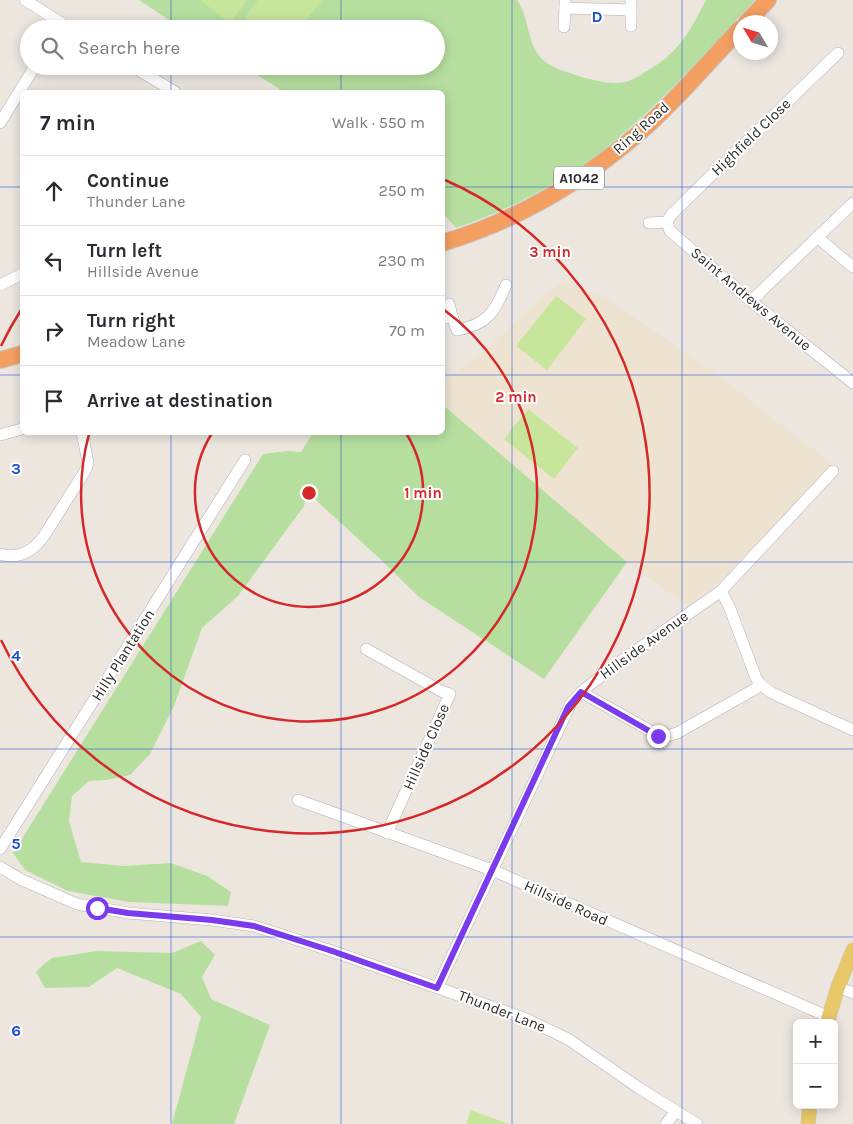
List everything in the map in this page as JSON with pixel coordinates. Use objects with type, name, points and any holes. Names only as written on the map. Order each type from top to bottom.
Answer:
[{"type":"highway","points":[[754,15],[768,0]]},
{"type":"highway","name":"Ring Road","points":[[445,242],[475,233],[517,215],[581,177],[640,132],[733,36]]},
{"type":"highway","points":[[0,360],[20,355]]},
{"type":"main road","points":[[828,1019],[838,987],[853,950]]},
{"type":"main road","points":[[808,1124],[810,1109]]},
{"type":"street","points":[[25,0],[54,20]]},
{"type":"street","points":[[564,28],[565,4],[631,5],[631,26]]},
{"type":"street","name":"Highfield Close","points":[[667,222],[686,200],[838,53]]},
{"type":"street","points":[[20,90],[29,75]]},
{"type":"street","points":[[141,75],[155,88]]},
{"type":"street","points":[[0,123],[20,90]]},
{"type":"street","points":[[751,300],[853,203]]},
{"type":"street","points":[[649,223],[667,222]]},
{"type":"street","name":"Saint Andrews Avenue","points":[[667,222],[670,231],[853,384]]},
{"type":"street","points":[[817,237],[853,266]]},
{"type":"street","points":[[0,284],[20,275]]},
{"type":"street","points":[[449,304],[447,318],[457,330],[473,328],[489,316],[506,286]]},
{"type":"street","points":[[0,435],[20,430]]},
{"type":"street","points":[[0,554],[11,557],[22,555],[37,546],[44,536],[88,463],[83,435]]},
{"type":"street","name":"Hilly Plantation","points":[[0,849],[245,460]]},
{"type":"street","name":"Hillside Avenue","points":[[437,988],[568,707],[581,692],[650,640],[721,591],[833,471]]},
{"type":"street","points":[[721,591],[752,671],[760,684],[772,693],[853,730]]},
{"type":"street","name":"Hillside Close","points":[[366,649],[450,694],[387,833]]},
{"type":"street","points":[[581,692],[658,736],[667,736],[677,733],[760,684]]},
{"type":"street","name":"Hillside Road","points":[[298,800],[492,870],[826,1019]]},
{"type":"street","name":"Thunder Lane","points":[[0,867],[22,880],[77,904],[128,913],[212,920],[254,926],[524,1018],[568,1039],[697,1124]]},
{"type":"street","points":[[838,987],[853,992]]},
{"type":"street","points":[[666,1124],[676,1111]]},
{"type":"shaded area","points":[[565,281],[606,298],[714,372],[832,464],[721,581],[688,606],[627,562],[445,407],[445,380],[479,356],[546,294]]},
{"type":"green space","points":[[139,0],[517,0],[524,15],[533,46],[545,62],[581,77],[617,83],[633,79],[657,65],[675,50],[688,32],[706,0],[755,0],[741,15],[733,15],[733,24],[660,100],[597,155],[530,197],[456,228],[445,215],[445,90],[280,90],[257,75],[445,75],[445,20],[169,20]]},
{"type":"green space","points":[[200,0],[247,0],[232,20],[226,20]]},
{"type":"green space","points":[[258,0],[322,0],[307,20],[249,20],[245,17]]},
{"type":"green space","points":[[556,296],[586,319],[547,370],[516,346]]},
{"type":"green space","points":[[445,407],[627,562],[544,679],[419,597],[308,493],[304,506],[238,596],[202,628],[174,706],[150,754],[130,775],[89,781],[72,796],[69,821],[81,862],[124,866],[171,863],[207,876],[231,892],[228,906],[129,902],[68,891],[25,870],[13,853],[263,454],[287,451],[301,452],[312,435],[445,435]]},
{"type":"green space","points":[[528,409],[578,448],[554,479],[504,439]]},
{"type":"green space","points":[[201,941],[215,955],[202,977],[211,999],[270,1025],[234,1124],[172,1124],[201,1017],[181,994],[117,968],[89,987],[45,988],[36,972],[52,958],[97,951],[172,953]]},
{"type":"green space","points":[[471,1110],[509,1124],[466,1124]]},
{"type":"route","points":[[97,908],[254,926],[437,988],[568,707],[576,696],[581,692],[658,736]]}]
